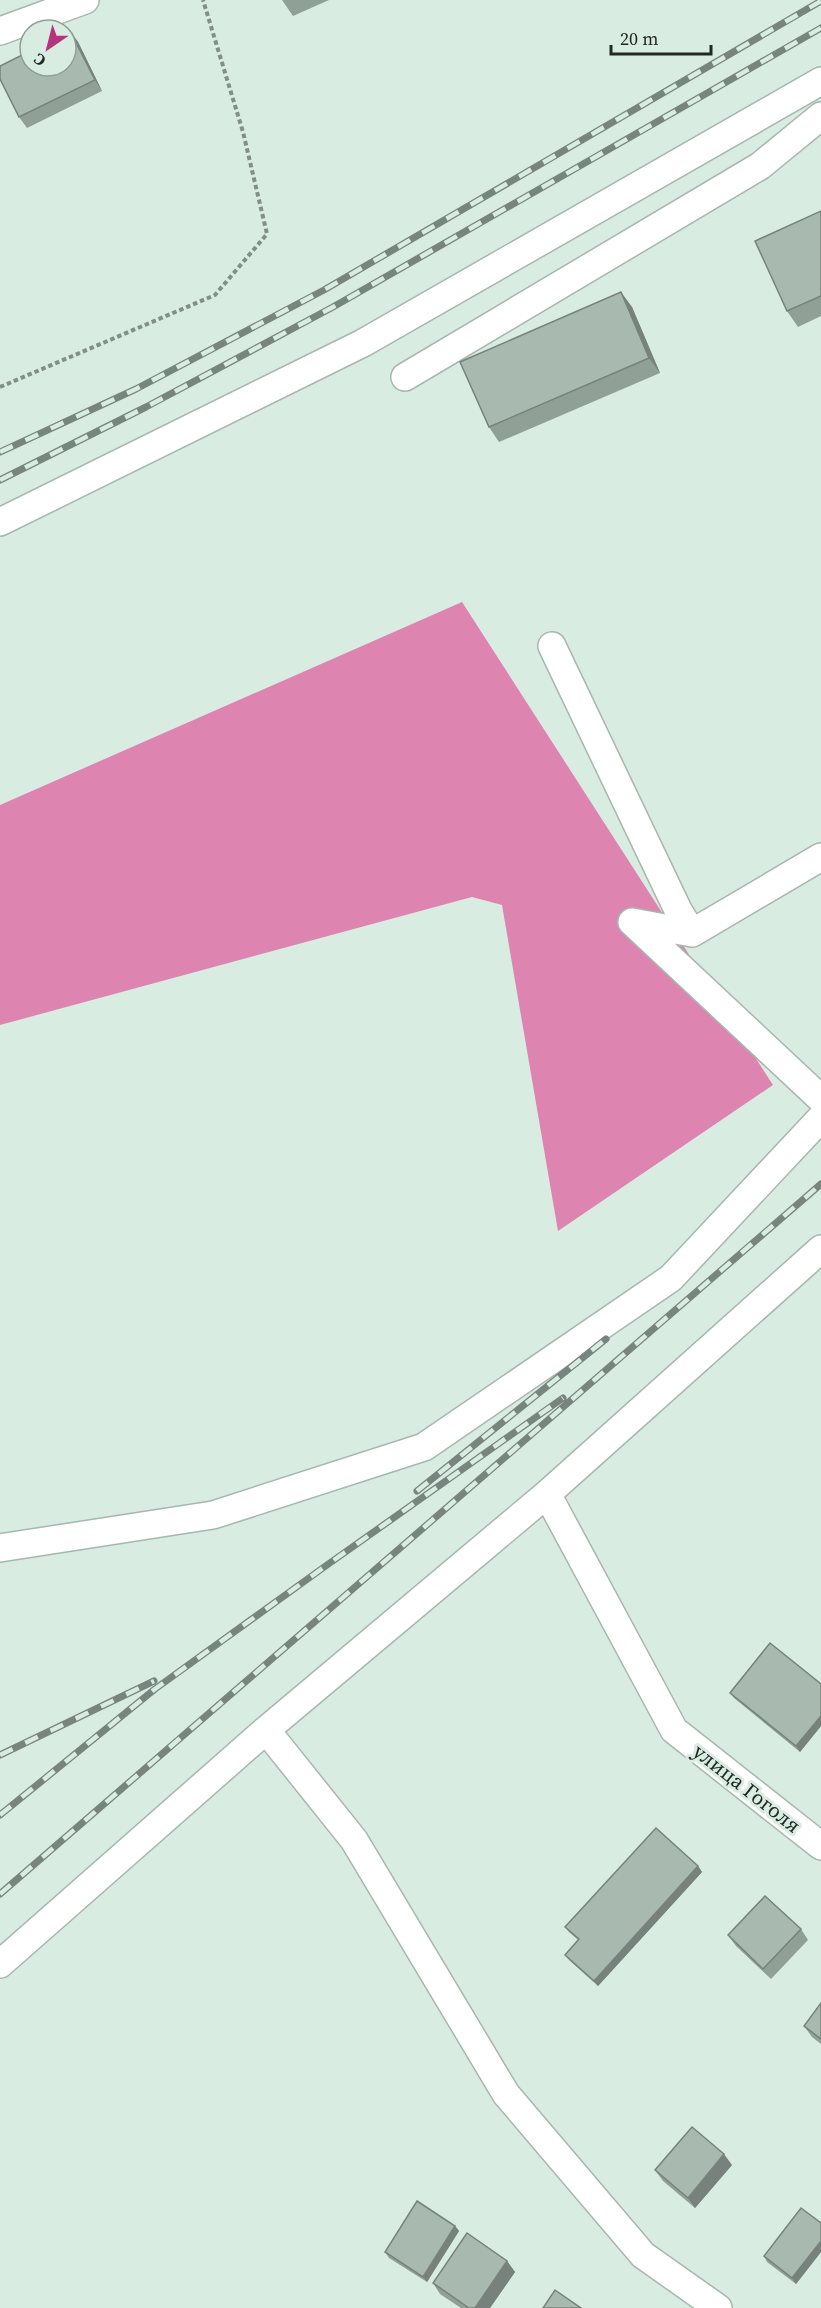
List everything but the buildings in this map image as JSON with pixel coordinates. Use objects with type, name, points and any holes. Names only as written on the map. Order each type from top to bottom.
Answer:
[{"type":"street","points":[[0,31],[85,0]]},
{"type":"street","points":[[0,522],[363,344],[821,81]]},
{"type":"street","points":[[405,377],[760,166],[821,116]]},
{"type":"street","points":[[552,645],[678,910],[692,933]]},
{"type":"street","points":[[821,857],[692,933],[632,922],[821,1099]]},
{"type":"street","points":[[0,1548],[213,1515],[424,1447],[671,1278],[821,1118]]},
{"type":"street","points":[[0,1964],[266,1730],[547,1494],[821,1249]]},
{"type":"street","name":"улица Гоголя","points":[[547,1494],[674,1730],[821,1846]]},
{"type":"street","points":[[266,1730],[354,1840],[506,2094],[643,2255],[718,2308]]},
{"type":"path","points":[[0,387],[215,295],[267,234],[243,132],[204,0]]},
{"type":"shaded area","points":[[462,602],[773,1085],[558,1231],[502,905],[472,897],[0,1025],[0,805]]},
{"type":"railway","points":[[0,452],[136,389],[324,290],[821,1]]},
{"type":"railway","points":[[0,480],[146,407],[333,307],[821,28]]},
{"type":"railway","points":[[0,1894],[821,1184]]},
{"type":"railway","points":[[417,1491],[606,1339]]},
{"type":"railway","points":[[0,1815],[155,1689],[563,1398]]},
{"type":"railway","points":[[0,1755],[154,1681]]}]
